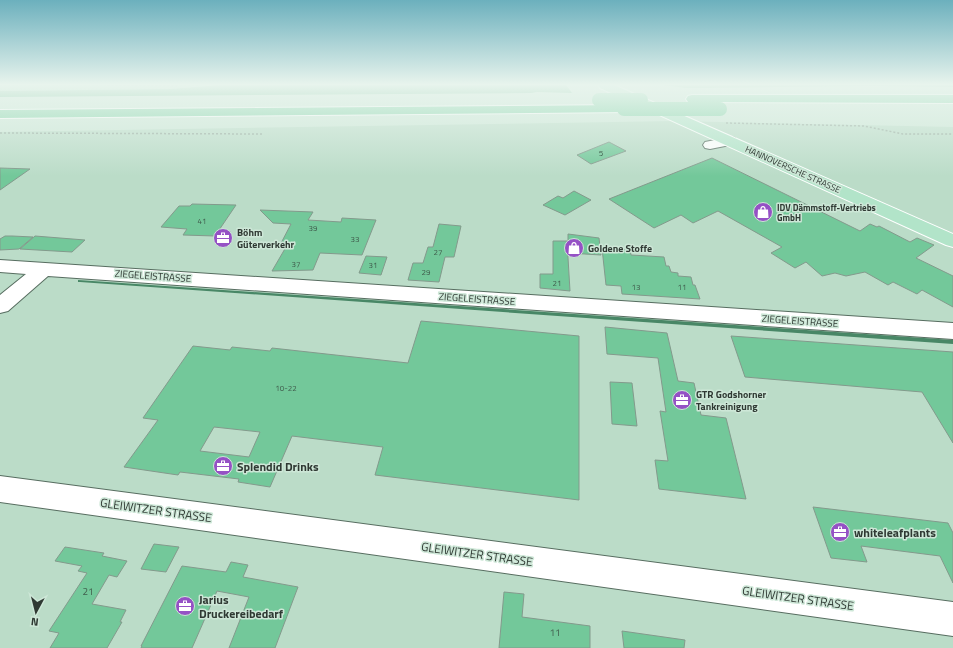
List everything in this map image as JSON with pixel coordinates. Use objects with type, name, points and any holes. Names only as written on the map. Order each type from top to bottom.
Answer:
[{"type":"main road","name":"HANNOVERSCHE STRASSE","points":[[674,115],[953,241]]},
{"type":"street","points":[[710,145],[730,140]]},
{"type":"street","name":"ZIEGELEISTRASSE","points":[[0,266],[953,331]]},
{"type":"street","points":[[0,306],[44,269]]},
{"type":"street","name":"GLEIWITZER STRASSE","points":[[0,489],[953,619]]},
{"type":"path","points":[[725,123],[864,126],[903,134],[953,134]]},
{"type":"path","points":[[0,133],[264,134]]},
{"type":"shaded area","points":[[675,121],[953,127],[953,648],[0,648],[0,132]]},
{"type":"building","points":[[609,142],[626,151],[591,164],[577,155]]},
{"type":"building","points":[[712,158],[860,231],[870,224],[877,227],[879,226],[910,242],[917,238],[934,245],[916,258],[953,276],[953,307],[922,290],[917,294],[893,282],[888,285],[865,272],[846,276],[835,273],[822,276],[806,262],[795,268],[771,253],[782,247],[718,211],[693,223],[681,215],[654,228],[609,199]]},
{"type":"building","points":[[0,168],[30,169],[0,190]]},
{"type":"building","points":[[574,191],[591,200],[565,215],[543,205],[558,196],[563,198]]},
{"type":"building","points":[[192,204],[236,205],[215,236],[183,235],[187,229],[161,227],[179,206],[190,206]]},
{"type":"building","points":[[260,210],[313,212],[308,220],[341,222],[342,218],[376,220],[362,255],[320,253],[313,270],[272,271],[286,247],[279,247],[291,224],[273,223]]},
{"type":"building","points":[[439,224],[461,226],[454,257],[445,257],[439,282],[408,280],[413,263],[423,263],[428,247],[433,247]]},
{"type":"building","points":[[568,234],[599,238],[601,255],[568,253]]},
{"type":"building","points":[[5,236],[33,237],[19,249],[0,250],[0,239]]},
{"type":"building","points":[[35,236],[85,240],[72,252],[20,249]]},
{"type":"building","points":[[553,241],[567,241],[570,291],[540,288],[540,274],[553,274]]},
{"type":"building","points":[[602,248],[630,250],[631,255],[664,257],[666,266],[669,266],[671,272],[678,273],[678,276],[691,277],[700,299],[622,294],[621,286],[606,285]]},
{"type":"building","points":[[366,256],[387,257],[381,275],[359,273]]},
{"type":"building","points":[[421,321],[579,336],[579,500],[375,475],[383,447],[292,436],[270,487],[238,482],[239,479],[180,472],[178,475],[124,467],[158,420],[143,418],[193,346],[230,350],[232,347],[270,351],[272,348],[408,363]],"holes":[[[214,427],[260,432],[249,457],[200,451]]]},
{"type":"building","points":[[605,327],[667,333],[678,381],[694,383],[701,415],[726,418],[746,499],[659,489],[655,460],[668,461],[660,411],[666,412],[658,358],[607,354]]},
{"type":"building","points":[[731,336],[953,352],[953,443],[922,392],[745,377]]},
{"type":"building","points":[[610,382],[632,383],[637,426],[612,424]]},
{"type":"building","points":[[813,507],[948,523],[953,533],[953,583],[940,556],[861,546],[867,562],[831,558]]},
{"type":"building","points":[[154,544],[179,547],[166,572],[141,569]]},
{"type":"building","points":[[65,547],[104,553],[102,556],[127,561],[117,577],[109,575],[92,604],[126,610],[120,622],[122,622],[107,648],[50,648],[59,633],[49,631],[87,573],[78,571],[82,566],[55,561]]},
{"type":"building","points":[[231,562],[248,565],[243,577],[298,587],[275,648],[229,648],[249,597],[217,591],[192,648],[141,648],[182,566],[226,572]]},
{"type":"building","points":[[504,592],[524,594],[522,617],[590,626],[590,648],[499,648]]},
{"type":"building","points":[[622,631],[685,640],[684,648],[624,648]]},
{"type":"waterway","points":[[80,281],[953,342]]},
{"type":"place","name":"IDV Dämmstoff-Vertriebs GmbH","points":[[763,212]]},
{"type":"place","name":"Böhm Güterverkehr","points":[[223,238]]},
{"type":"place","name":"Goldene Stoffe","points":[[574,248]]},
{"type":"place","name":"GTR Godshorner Tankreinigung","points":[[682,400]]},
{"type":"place","name":"Splendid Drinks","points":[[223,466]]},
{"type":"place","name":"whiteleafplants","points":[[840,532]]},
{"type":"place","name":"Jarius Druckereibedarf","points":[[185,606]]}]
